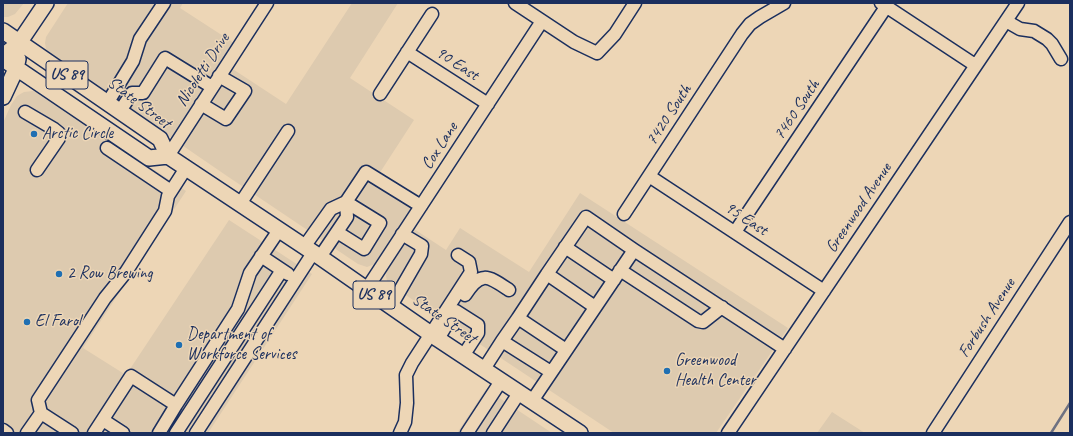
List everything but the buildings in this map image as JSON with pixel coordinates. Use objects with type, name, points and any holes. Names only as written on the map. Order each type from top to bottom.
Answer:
[{"type":"main road","points":[[3,57],[19,42],[46,3]]},
{"type":"main road","name":"State Street","points":[[3,31],[160,139],[168,156],[577,432]]},
{"type":"main road","points":[[3,97],[16,69],[19,42]]},
{"type":"main road","name":"State Street","points":[[3,57],[16,69],[149,158],[168,156]]},
{"type":"street","points":[[108,102],[133,61],[140,39],[164,3]]},
{"type":"street","name":"Nicoletti Drive","points":[[168,156],[267,3]]},
{"type":"street","points":[[515,3],[574,42],[598,53],[614,34],[634,3]]},
{"type":"street","name":"7420 South","points":[[624,214],[742,34],[755,21],[784,3]]},
{"type":"street","name":"Greenwood Avenue","points":[[728,433],[1018,3]]},
{"type":"street","points":[[884,5],[976,65]]},
{"type":"street","name":"7460 South","points":[[735,232],[884,5]]},
{"type":"street","points":[[380,94],[432,14]]},
{"type":"street","name":"Cox Lane","points":[[366,290],[542,21]]},
{"type":"street","points":[[1006,21],[1020,29],[1034,31],[1047,39],[1052,44],[1061,59]]},
{"type":"street","name":"90 East","points":[[407,52],[488,104]]},
{"type":"street","points":[[120,111],[132,93],[143,94],[165,58],[212,87]]},
{"type":"street","points":[[201,104],[226,119],[245,91],[219,76]]},
{"type":"street","points":[[25,112],[59,133],[58,138],[37,170]]},
{"type":"street","points":[[240,204],[288,131]]},
{"type":"street","points":[[115,135],[105,151],[171,191]]},
{"type":"street","points":[[72,433],[41,413],[38,400],[105,298],[126,272],[165,211],[168,196],[186,168]]},
{"type":"street","points":[[196,433],[296,279],[312,252],[330,208],[346,202],[366,172],[421,206]]},
{"type":"street","name":"95 East","points":[[649,176],[824,291]]},
{"type":"street","points":[[312,252],[337,232],[347,217],[346,202]]},
{"type":"street","points":[[337,232],[364,249],[380,223],[346,202]]},
{"type":"street","points":[[484,369],[586,217],[785,349]]},
{"type":"street","name":"Forbush Avenue","points":[[933,433],[1070,222]]},
{"type":"street","points":[[159,433],[238,309],[250,273],[279,230]]},
{"type":"street","points":[[391,306],[421,254],[422,246],[402,234]]},
{"type":"street","points":[[565,247],[698,321],[703,322],[722,307]]},
{"type":"street","points":[[532,401],[634,250]]},
{"type":"street","points":[[435,336],[471,272],[469,262],[458,255]]},
{"type":"street","points":[[261,256],[296,279]]},
{"type":"street","points":[[176,433],[282,270]]},
{"type":"street","points":[[547,274],[595,307]]},
{"type":"street","points":[[400,433],[405,422],[406,375],[456,310],[474,283],[482,278],[492,280],[510,290]]},
{"type":"street","points":[[243,294],[273,314]]},
{"type":"street","points":[[456,310],[478,325],[478,333],[463,356]]},
{"type":"street","points":[[518,318],[566,350]]},
{"type":"street","points":[[502,341],[551,372]]},
{"type":"street","points":[[94,433],[131,376],[176,405]]},
{"type":"street","points":[[467,433],[501,381]]},
{"type":"street","points":[[493,433],[519,393]]},
{"type":"street","points":[[27,433],[41,413]]},
{"type":"street","points":[[103,420],[123,433]]},
{"type":"street","points":[[3,430],[7,433]]},
{"type":"shaded area","points":[[3,3],[24,3],[15,14],[8,17],[3,17]]},
{"type":"shaded area","points":[[68,3],[183,3],[180,8],[234,43],[222,62],[286,104],[352,3],[398,3],[350,78],[414,120],[379,174],[417,199],[375,264],[367,267],[358,264],[52,56],[46,49],[46,37]]},
{"type":"shaded area","points":[[33,91],[39,93],[186,191],[83,348],[126,375],[229,220],[312,274],[208,433],[3,433],[3,123],[17,96],[24,92]]},
{"type":"shaded area","points":[[580,193],[788,328],[716,433],[614,433],[389,284],[387,281],[387,270],[414,229],[446,250],[460,228],[529,272]]},
{"type":"shaded area","points":[[486,389],[552,433],[457,433]]},
{"type":"shaded area","points":[[832,412],[865,433],[817,433]]},
{"type":"waterway","points":[[1051,433],[1070,403]]},
{"type":"place","name":"Arctic Circle","points":[[34,134]]},
{"type":"place","name":"2 Row Brewing","points":[[59,274]]},
{"type":"place","name":"El Farol","points":[[27,322]]},
{"type":"place","name":"Department of Workforce Services","points":[[179,345]]},
{"type":"place","name":"Greenwood Health Center","points":[[667,371]]}]
